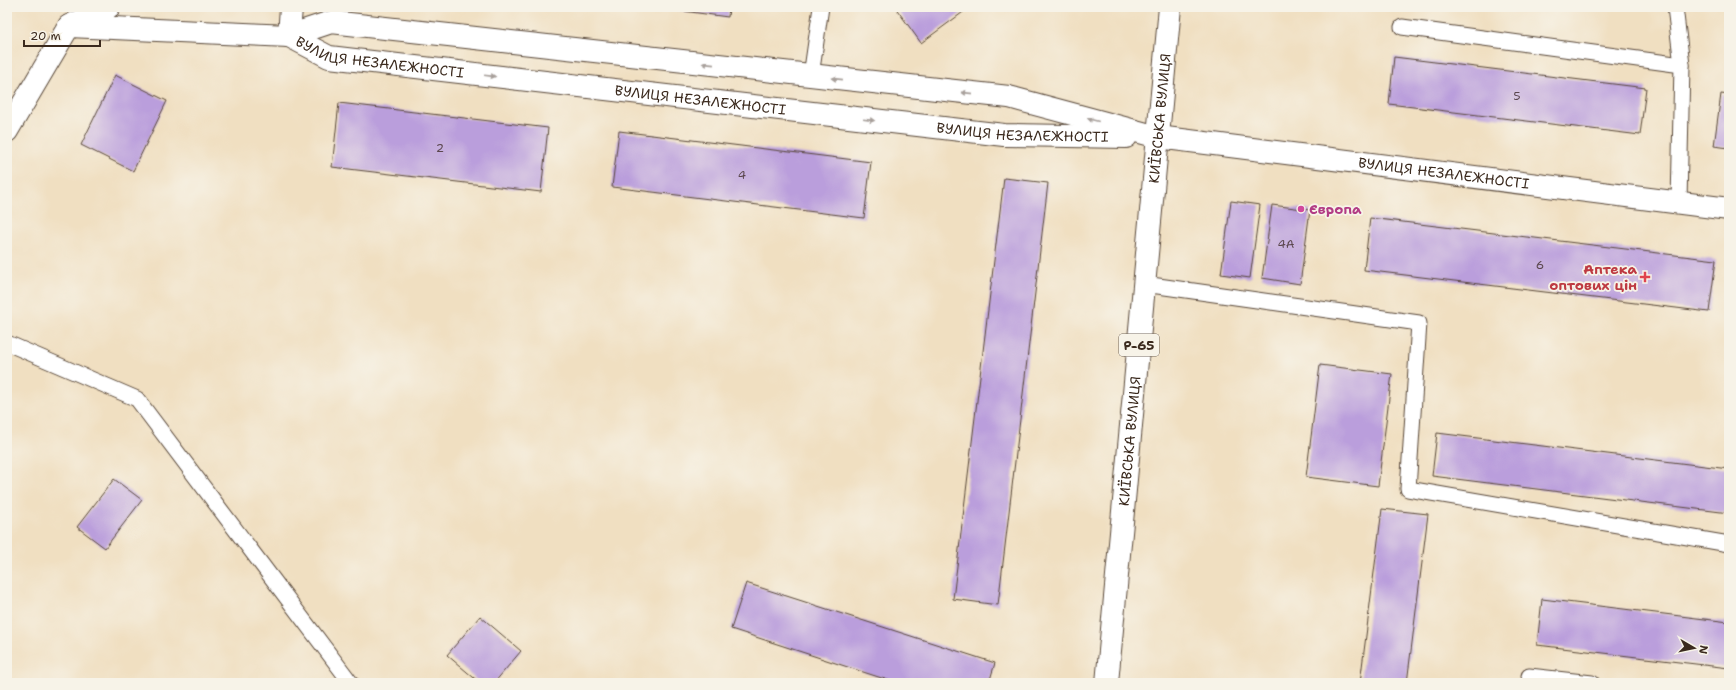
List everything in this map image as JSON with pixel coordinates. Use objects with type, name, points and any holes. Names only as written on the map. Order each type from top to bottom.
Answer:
[{"type":"street","points":[[7,131],[69,26],[109,7]]},
{"type":"street","points":[[69,26],[289,36],[291,7]]},
{"type":"street","name":"КИЇВСЬКА ВУЛИЦЯ","points":[[1107,683],[1170,7]]},
{"type":"street","name":"ВУЛИЦЯ НЕЗАЛЕЖНОСТІ","points":[[289,36],[331,22],[1008,98],[1158,137]]},
{"type":"street","name":"ВУЛИЦЯ НЕЗАЛЕЖНОСТІ","points":[[289,36],[329,57],[1004,135],[1158,137],[1729,209]]},
{"type":"lane","points":[[810,76],[821,7]]},
{"type":"lane","points":[[1675,7],[1682,65],[1679,202]]},
{"type":"lane","points":[[1402,27],[1682,65]]},
{"type":"lane","points":[[1144,284],[1419,323],[1408,489],[1729,544]]},
{"type":"lane","points":[[7,343],[136,399],[351,683]]},
{"type":"lane","points":[[1529,676],[1592,683]]},
{"type":"building","points":[[653,7],[729,7],[728,17]]},
{"type":"building","points":[[895,7],[970,7],[921,43]]},
{"type":"building","points":[[1394,57],[1646,88],[1640,135],[1389,104]]},
{"type":"building","points":[[115,75],[167,101],[133,171],[81,145]]},
{"type":"building","points":[[1721,94],[1729,95],[1729,148],[1714,146]]},
{"type":"building","points":[[339,103],[548,128],[541,192],[332,167]]},
{"type":"building","points":[[619,131],[871,162],[864,218],[612,187]]},
{"type":"building","points":[[1004,178],[1048,183],[998,605],[953,599]]},
{"type":"building","points":[[1231,201],[1260,205],[1250,278],[1221,274]]},
{"type":"building","points":[[1272,205],[1310,210],[1300,284],[1262,278]]},
{"type":"building","points":[[1370,218],[1716,260],[1709,312],[1364,270]]},
{"type":"building","points":[[1320,365],[1392,374],[1378,486],[1306,477]]},
{"type":"building","points":[[1437,433],[1729,469],[1729,513],[1432,476]]},
{"type":"building","points":[[114,479],[142,500],[105,548],[77,527]]},
{"type":"building","points":[[1382,509],[1428,514],[1407,683],[1360,683]]},
{"type":"building","points":[[746,583],[995,663],[989,683],[897,683],[731,629]]},
{"type":"building","points":[[1542,599],[1729,622],[1729,668],[1537,645]]},
{"type":"building","points":[[480,616],[521,651],[494,683],[480,683],[447,655]]},
{"type":"place","name":"Європа","points":[[1301,209]]},
{"type":"place","name":"Аптека оптових цін","points":[[1645,277]]}]
